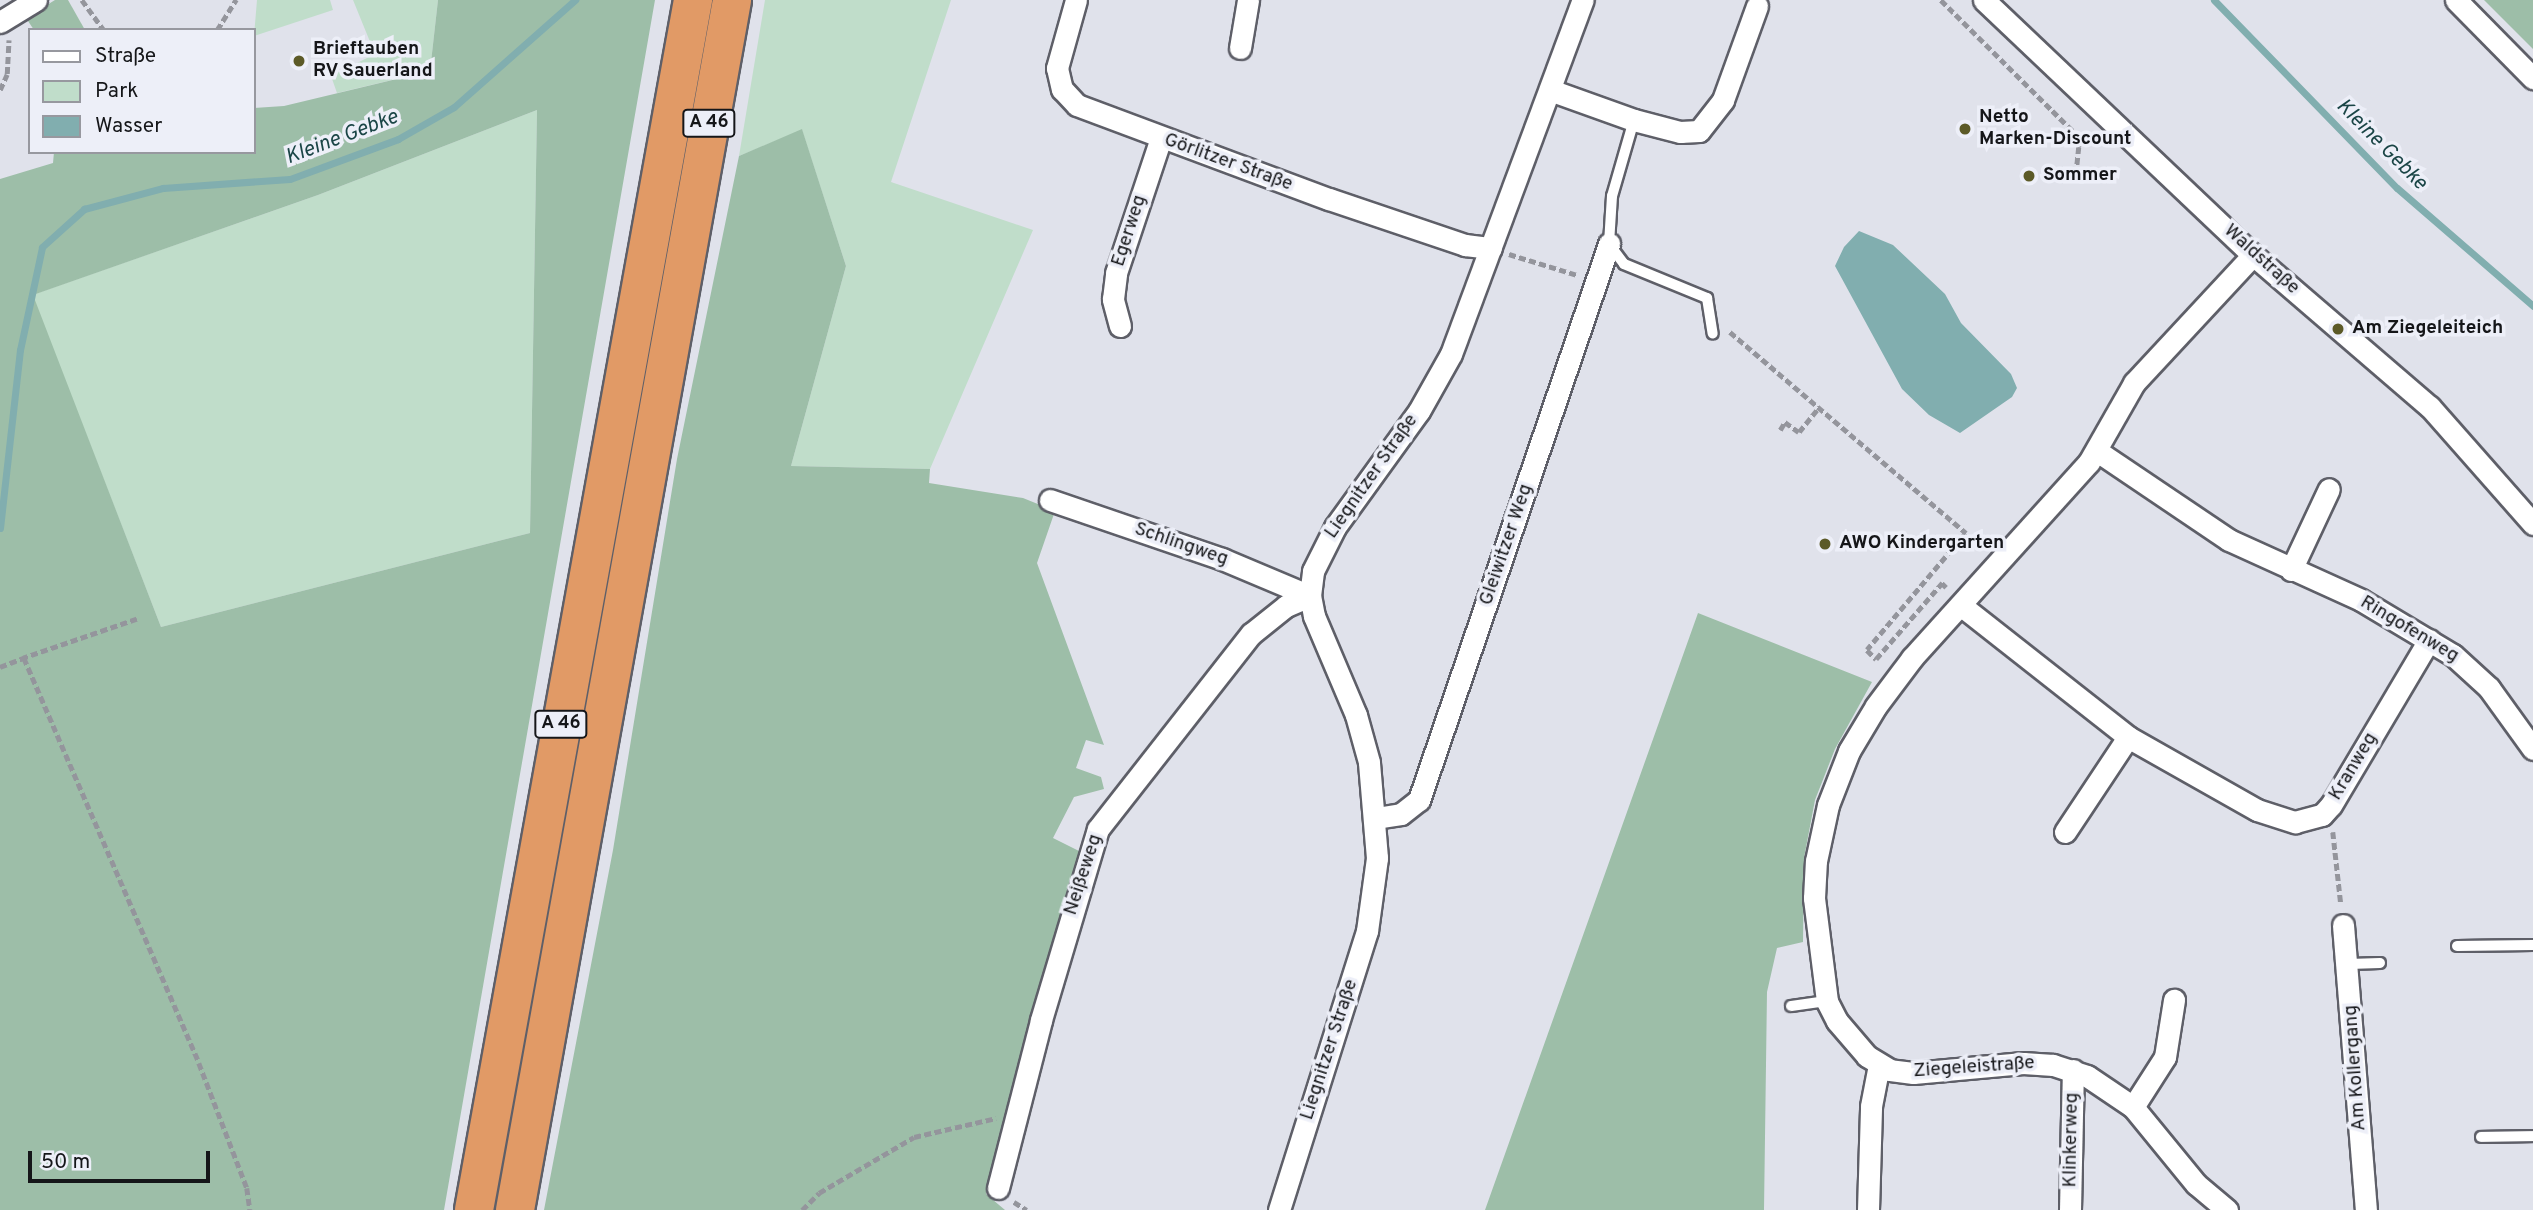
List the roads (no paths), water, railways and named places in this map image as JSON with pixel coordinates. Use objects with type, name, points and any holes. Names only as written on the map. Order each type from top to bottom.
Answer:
[{"type":"highway","name":"A 46","points":[[474,1210],[647,239],[693,0]]},
{"type":"highway","name":"A 46","points":[[514,1210],[685,247],[732,0]]},
{"type":"street","points":[[5,20],[36,0]]},
{"type":"street","name":"Görlitzer Straße","points":[[1076,0],[1058,58],[1062,89],[1088,111],[1465,245],[1491,248]]},
{"type":"street","points":[[1240,48],[1248,0]]},
{"type":"street","name":"Liegnitzer Straße","points":[[1279,1210],[1367,931],[1375,884],[1376,818],[1373,782],[1356,715],[1310,596],[1313,570],[1327,541],[1443,370],[1583,0]]},
{"type":"street","name":"Waldstraße","points":[[1984,0],[2253,255],[2430,407],[2533,524]]},
{"type":"street","points":[[2456,0],[2533,78]]},
{"type":"street","points":[[1550,90],[1634,120],[1690,133],[1712,120],[1757,6]]},
{"type":"street","name":"Egerweg","points":[[1120,326],[1113,299],[1116,273],[1161,138]]},
{"type":"street","name":"Gleiwitzer Weg","points":[[1376,818],[1401,814],[1419,800],[1609,244]]},
{"type":"street","points":[[1868,1210],[1871,1106],[1879,1065],[1847,1034],[1827,1001],[1821,968],[1816,861],[1837,780],[1876,706],[1912,658],[1965,604],[2097,451],[2112,415],[2134,383],[2253,255]]},
{"type":"street","name":"Ringofenweg","points":[[2097,451],[2180,511],[2291,570],[2361,600],[2429,640],[2489,688],[2533,749]]},
{"type":"street","points":[[2291,570],[2329,489]]},
{"type":"street","name":"Schlingweg","points":[[1050,500],[1222,559],[1310,596]]},
{"type":"street","name":"Neißeweg","points":[[998,1188],[1098,829],[1251,634],[1286,606],[1310,596]]},
{"type":"street","name":"Kranweg","points":[[1965,604],[2128,737],[2274,817],[2295,822],[2322,815],[2340,792],[2429,640]]},
{"type":"street","points":[[2065,832],[2128,737]]},
{"type":"street","name":"Am Kollergang","points":[[2343,925],[2349,964],[2366,1210]]},
{"type":"street","points":[[2133,1107],[2165,1057],[2174,1000]]},
{"type":"street","name":"Ziegeleistraße","points":[[1879,1065],[1913,1073],[2023,1063],[2073,1070],[2107,1085],[2133,1107],[2190,1178],[2227,1210]]},
{"type":"street","name":"Klinkerweg","points":[[2070,1210],[2073,1070]]},
{"type":"lane","points":[[1634,120],[1612,196],[1609,244],[1624,264],[1702,294],[1713,314],[1713,334]]},
{"type":"lane","points":[[2457,946],[2533,945]]},
{"type":"lane","points":[[2349,964],[2380,963]]},
{"type":"lane","points":[[1791,1006],[1827,1001]]},
{"type":"lane","points":[[2481,1137],[2533,1136]]},
{"type":"water","points":[[1859,231],[1893,245],[1945,294],[1961,323],[2011,374],[2017,388],[2012,397],[1960,433],[1929,415],[1902,389],[1835,266],[1844,247]]},
{"type":"waterway","name":"Kleine Gebke","points":[[0,528],[20,350],[42,247],[84,209],[163,188],[290,179],[398,139],[454,107],[575,0]]},
{"type":"waterway","name":"Kleine Gebke","points":[[2214,0],[2397,188],[2533,306]]},
{"type":"place","name":"Brieftauben RV Sauerland","points":[[299,61]]},
{"type":"place","name":"Netto Marken-Discount","points":[[1965,129]]},
{"type":"place","name":"Sommer","points":[[2029,176]]},
{"type":"place","name":"Am Ziegeleiteich","points":[[2338,329]]},
{"type":"place","name":"AWO Kindergarten","points":[[1825,544]]}]
